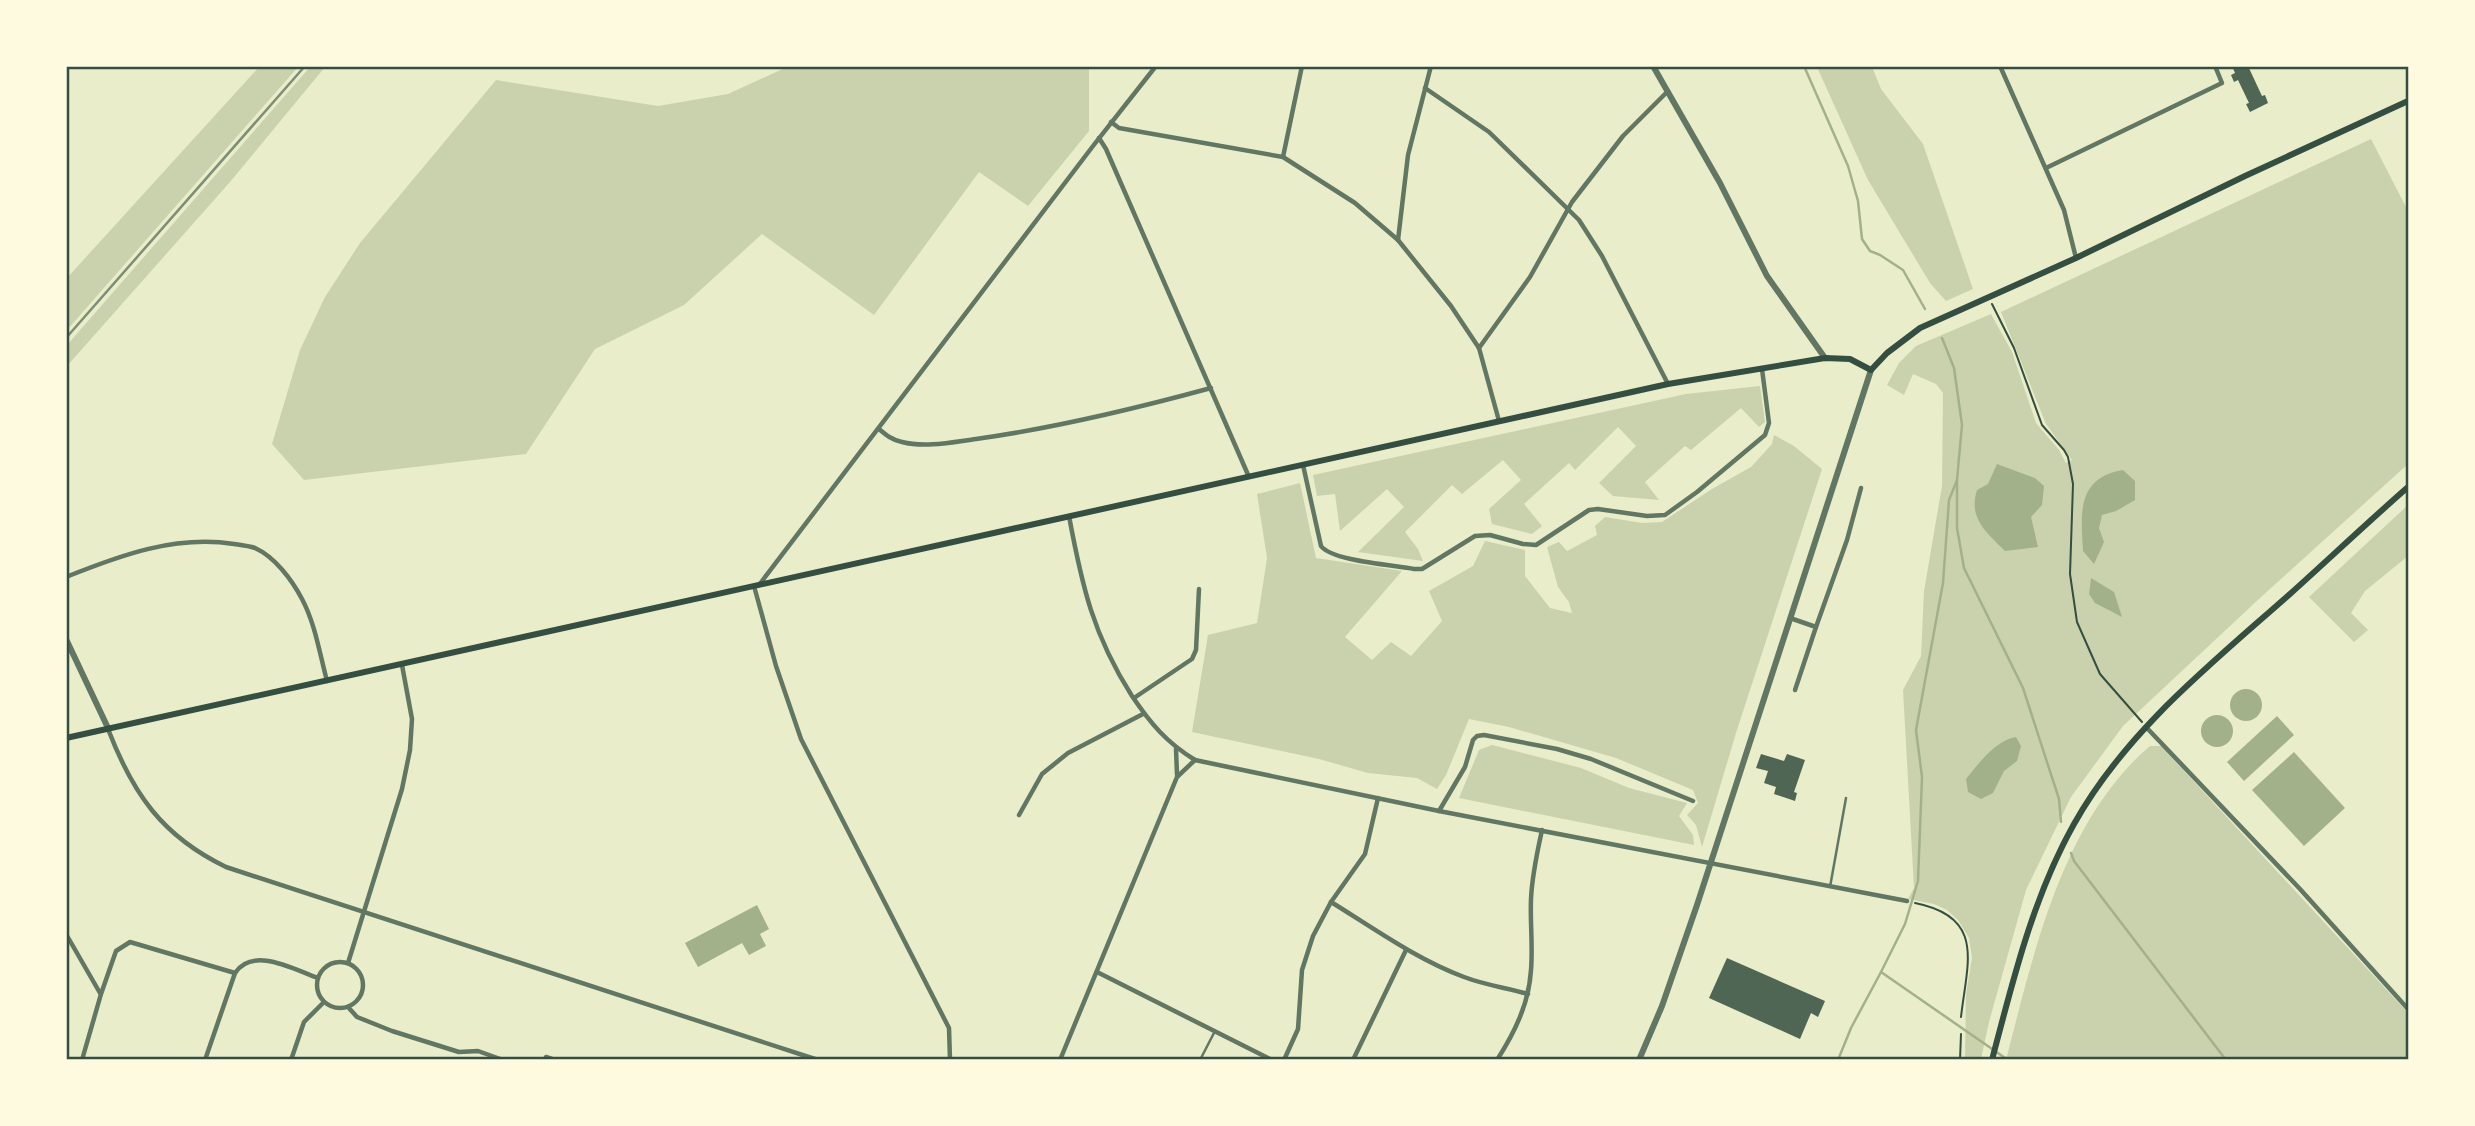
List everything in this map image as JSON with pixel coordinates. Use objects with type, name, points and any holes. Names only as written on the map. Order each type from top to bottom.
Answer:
[{"type":"main road","points":[[66,738],[1668,384],[1825,358],[1850,359],[1871,370],[1887,353],[1920,328],[2076,258],[2258,169],[2409,101]]},
{"type":"main road","points":[[1993,1056],[2026,940],[2050,870],[2073,825],[2103,778],[2146,726],[2409,487]]},
{"type":"street","points":[[950,1059],[949,1028],[801,739],[776,666],[757,586],[1156,66]]},
{"type":"street","points":[[1283,157],[1302,66]]},
{"type":"street","points":[[1398,240],[1408,155],[1431,66]]},
{"type":"street","points":[[1653,66],[1720,183],[1767,276],[1825,358]]},
{"type":"street","points":[[2000,66],[2064,210],[2076,258]]},
{"type":"street","points":[[2046,168],[2222,83],[2214,66]]},
{"type":"street","points":[[1425,88],[1489,132],[1569,210],[1589,234],[1668,384]]},
{"type":"street","points":[[1479,348],[1530,276],[1572,202],[1623,136],[1668,91]]},
{"type":"street","points":[[1111,122],[1119,128],[1283,157],[1355,203],[1398,240],[1451,306],[1479,348],[1499,421]]},
{"type":"street","points":[[1099,138],[1250,477]]},
{"type":"street","points":[[1303,465],[1319,540],[1325,552],[1414,569],[1429,566],[1475,536],[1490,534],[1522,544],[1536,545],[1589,510],[1647,516],[1665,515],[1697,492],[1765,435],[1769,423],[1762,368]]},
{"type":"street","points":[[1639,1059],[1662,1006],[1710,864],[1871,370]]},
{"type":"street","points":[[879,429],[888,437],[901,442],[948,442],[1031,429],[1145,406],[1211,388]]},
{"type":"street","points":[[1795,690],[1847,540],[1861,488]]},
{"type":"street","points":[[1069,516],[1092,620],[1107,655],[1143,714],[1176,748],[1195,760],[1439,811],[1907,901]]},
{"type":"street","points":[[66,577],[117,557],[168,544],[213,541],[253,547],[270,557],[303,600],[327,681]]},
{"type":"street","points":[[1134,698],[1192,659],[1196,650],[1199,589]]},
{"type":"street","points":[[1789,618],[1816,627]]},
{"type":"street","points":[[66,639],[130,780],[142,800],[177,838],[202,856],[226,867],[818,1059]]},
{"type":"street","points":[[348,963],[402,789],[410,750],[412,719],[402,665]]},
{"type":"street","points":[[1019,815],[1042,774],[1068,753],[1143,714]]},
{"type":"street","points":[[2146,726],[2409,1009]]},
{"type":"street","points":[[1439,811],[1465,767],[1473,740],[1484,735],[1557,749],[1591,759],[1693,801]]},
{"type":"street","points":[[1060,1059],[1177,777],[1176,748]]},
{"type":"street","points":[[1177,777],[1195,760]]},
{"type":"street","points":[[1284,1059],[1298,1029],[1302,970],[1313,936],[1331,902],[1365,854],[1378,798]]},
{"type":"street","points":[[1497,1059],[1510,1040],[1528,994],[1533,868],[1542,830]]},
{"type":"street","points":[[1331,902],[1406,950],[1467,978],[1528,994]]},
{"type":"street","points":[[66,934],[101,994]]},
{"type":"street","points":[[82,1059],[116,951],[130,942],[235,973]]},
{"type":"street","points":[[1353,1059],[1406,950]]},
{"type":"street","points":[[205,1059],[235,973],[240,966],[248,961],[263,960],[318,978]]},
{"type":"street","points":[[333,963],[348,963],[359,971],[364,985],[359,999],[348,1007],[335,1008],[324,1002],[317,991],[318,978],[321,971],[333,963]]},
{"type":"street","points":[[1097,972],[1272,1059]]},
{"type":"street","points":[[291,1059],[304,1022],[324,1002]]},
{"type":"street","points":[[348,1007],[357,1017],[392,1031],[459,1052],[478,1051],[503,1059]]},
{"type":"street","points":[[545,1059],[555,1059]]},
{"type":"lane","points":[[1830,887],[1846,798]]},
{"type":"lane","points":[[1200,1059],[1215,1031]]},
{"type":"path","points":[[1988,296],[2014,348],[2042,425],[2068,457],[2074,484],[2070,574],[2077,622],[2100,674],[2139,719]]},
{"type":"path","points":[[1917,903],[1951,915],[1966,937],[1969,958],[1961,1017]]},
{"type":"path","points":[[1960,1059],[1961,1034]]},
{"type":"shaded area","points":[[259,67],[298,67],[67,330],[67,278]]},
{"type":"shaded area","points":[[310,67],[325,67],[230,182],[67,366],[67,345]]},
{"type":"shaded area","points":[[787,67],[1089,67],[1089,131],[1028,206],[979,172],[874,315],[762,234],[684,305],[595,349],[526,454],[304,480],[272,444],[300,350],[325,297],[360,243],[496,80],[658,106],[728,94]]},
{"type":"shaded area","points":[[1817,67],[1872,67],[1881,89],[1923,144],[1973,289],[1946,301],[1930,283],[1868,180]]},
{"type":"shaded area","points":[[2371,139],[2408,211],[2408,464],[2123,726],[2071,797],[2026,890],[1981,1059],[1965,1059],[1966,994],[1972,958],[1969,938],[1958,920],[1947,910],[1934,904],[1908,899],[1914,888],[1903,690],[1921,656],[1924,591],[1942,486],[1943,393],[1936,384],[1913,374],[1904,395],[1887,385],[1899,363],[1916,346],[1991,314],[2012,352],[2036,423],[2059,450],[2066,463],[2072,460],[2046,424],[2001,312]]},
{"type":"shaded area","points":[[1760,386],[1765,422],[1759,427],[1741,408],[1691,450],[1685,446],[1645,482],[1659,500],[1613,496],[1599,483],[1636,446],[1618,427],[1575,470],[1569,463],[1524,504],[1542,526],[1532,534],[1492,524],[1489,509],[1521,480],[1503,460],[1462,494],[1452,485],[1405,532],[1423,561],[1358,552],[1404,507],[1387,489],[1340,531],[1335,494],[1317,496],[1313,475],[1686,394]]},
{"type":"shaded area","points":[[1774,435],[1794,446],[1822,469],[1702,847],[1696,825],[1687,815],[1698,803],[1693,790],[1616,758],[1509,727],[1469,719],[1446,775],[1437,789],[1417,778],[1368,773],[1319,759],[1192,732],[1208,635],[1257,623],[1267,558],[1257,494],[1300,483],[1316,558],[1402,571],[1345,637],[1372,660],[1391,642],[1411,656],[1442,621],[1429,591],[1473,566],[1485,541],[1525,550],[1525,576],[1550,608],[1572,613],[1569,602],[1558,587],[1547,547],[1559,542],[1567,551],[1597,535],[1595,526],[1605,517],[1642,523],[1662,522],[1751,467],[1772,444]]},
{"type":"shaded area","points":[[1997,464],[2035,478],[2044,486],[2042,505],[2031,517],[2038,547],[2005,551],[1980,524],[1975,509],[1977,490],[1988,484]]},
{"type":"shaded area","points":[[2123,470],[2135,481],[2135,500],[2116,511],[2102,515],[2099,528],[2104,542],[2094,564],[2083,551],[2082,511],[2085,500],[2089,489],[2097,481],[2108,474]]},
{"type":"shaded area","points":[[2408,505],[2408,556],[2365,591],[2351,613],[2368,630],[2354,642],[2309,597]]},
{"type":"shaded area","points":[[2091,578],[2114,592],[2122,617],[2095,603],[2089,594]]},
{"type":"shaded area","points":[[2246,689],[2257,694],[2262,705],[2257,716],[2246,721],[2235,716],[2230,705],[2235,694]]},
{"type":"shaded area","points":[[2217,715],[2228,720],[2233,731],[2228,742],[2217,747],[2206,742],[2201,731],[2206,720]]},
{"type":"shaded area","points":[[2277,716],[2294,735],[2244,781],[2227,762]]},
{"type":"shaded area","points":[[2016,737],[2021,746],[2017,761],[2004,771],[1993,793],[1981,799],[1968,792],[1966,779],[1982,759],[1995,747]]},
{"type":"shaded area","points":[[1492,745],[1581,768],[1629,788],[1687,803],[1679,816],[1693,835],[1694,845],[1459,798],[1479,750]]},
{"type":"shaded area","points":[[2150,746],[2161,746],[2408,1013],[2408,1059],[2006,1060],[2041,933],[2073,850],[2094,812],[2120,777]]},
{"type":"shaded area","points":[[2294,752],[2345,808],[2304,846],[2252,790]]},
{"type":"shaded area","points":[[757,905],[769,929],[760,934],[766,946],[749,955],[742,943],[698,967],[685,943]]},
{"type":"building","points":[[2232,66],[2248,66],[2268,103],[2250,112],[2246,104],[2249,103],[2238,80],[2234,82],[2231,75],[2235,73]]},
{"type":"building","points":[[1761,754],[1784,761],[1787,754],[1805,760],[1794,792],[1797,793],[1795,801],[1774,794],[1776,787],[1764,783],[1768,771],[1756,768]]},
{"type":"building","points":[[1727,958],[1825,1001],[1818,1017],[1811,1013],[1800,1039],[1709,998]]},
{"type":"waterway","points":[[1804,66],[1848,166],[1858,201],[1862,239],[1870,251],[1903,270],[1925,309]]},
{"type":"waterway","points":[[1942,338],[1954,368],[1962,425],[1957,480],[1957,528],[1964,568],[2023,688],[2059,799],[2061,822]]},
{"type":"waterway","points":[[1957,480],[1949,500],[1943,583],[1916,730],[1922,777],[1918,881],[1905,924],[1881,972],[2008,1060]]},
{"type":"waterway","points":[[2071,853],[2074,861],[2226,1060]]},
{"type":"waterway","points":[[1838,1060],[1851,1028],[1881,972]]},
{"type":"railway","points":[[66,338],[305,66]]}]
